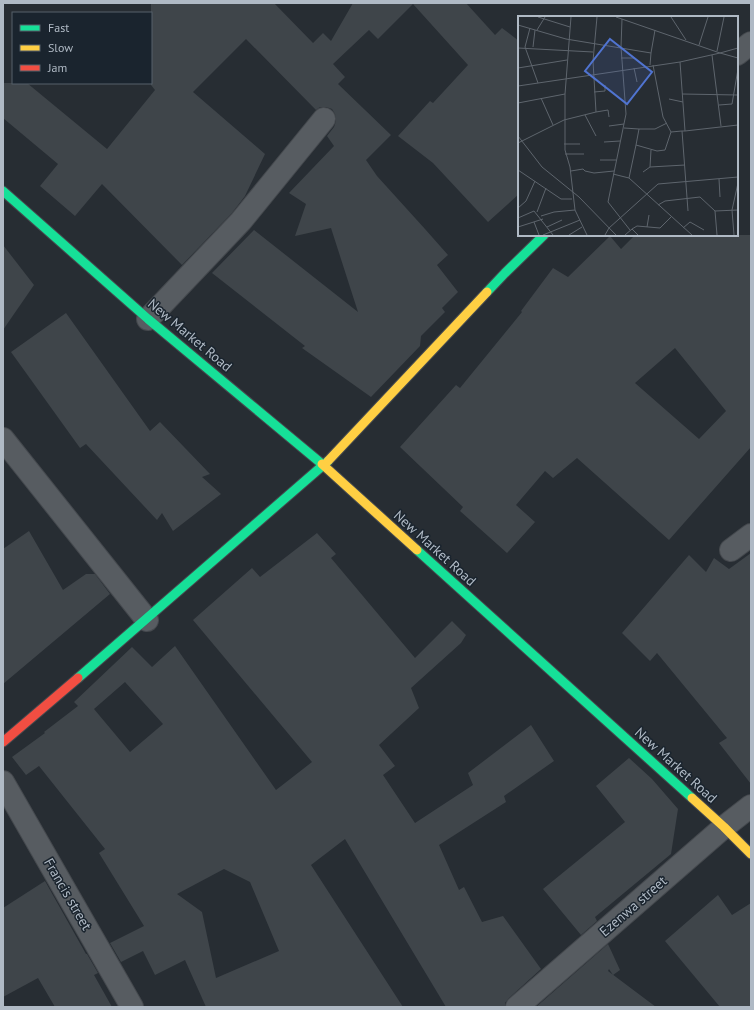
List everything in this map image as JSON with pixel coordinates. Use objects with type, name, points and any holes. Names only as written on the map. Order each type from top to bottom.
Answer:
[{"type":"street","points":[[738,53],[751,43]]},
{"type":"street","points":[[148,319],[241,221],[324,120]]},
{"type":"street","name":"New Market Road","points":[[3,191],[148,319],[324,466],[724,827],[751,854]]},
{"type":"street","points":[[3,742],[147,620],[324,466],[505,273],[543,236]]},
{"type":"street","points":[[3,439],[147,620]]},
{"type":"street","points":[[731,550],[751,535]]},
{"type":"street","name":"Francis street","points":[[3,782],[132,1007]]},
{"type":"street","name":"Ezenwa street","points":[[517,1007],[724,827],[751,806]]},
{"type":"building","points":[[151,3],[274,3],[313,43],[323,33],[331,41],[353,3],[466,3],[495,35],[502,28],[518,40],[518,195],[488,222],[433,163],[398,136],[430,101],[433,103],[468,65],[413,4],[378,39],[369,30],[333,64],[345,77],[338,84],[391,135],[366,160],[377,176],[448,255],[437,265],[458,292],[442,308],[445,312],[421,336],[420,346],[371,397],[302,348],[305,346],[212,273],[254,230],[358,312],[331,228],[295,236],[306,204],[289,193],[334,146],[327,136],[334,127],[336,121],[335,114],[332,109],[326,107],[320,107],[316,110],[246,39],[193,92],[265,154],[245,196],[232,213],[182,265],[102,184],[75,216],[40,186],[58,164],[3,118],[3,83],[28,84],[107,149],[155,90],[151,85]]},
{"type":"building","points":[[751,235],[751,447],[669,540],[577,458],[553,478],[545,471],[516,505],[535,522],[507,553],[460,511],[463,507],[400,447],[456,385],[460,388],[522,312],[521,311],[553,268],[568,277],[610,236],[621,249],[634,236]],"holes":[[[675,348],[726,411],[699,439],[635,383]]]},
{"type":"building","points":[[3,245],[34,285],[3,330]]},
{"type":"building","points":[[66,313],[150,431],[160,422],[210,474],[202,477],[221,494],[173,531],[162,513],[157,520],[86,444],[80,448],[11,352]]},
{"type":"building","points":[[29,531],[63,590],[86,574],[95,574],[110,594],[3,684],[3,549]]},
{"type":"building","points":[[317,533],[336,554],[331,558],[415,658],[452,621],[466,635],[461,643],[411,688],[419,708],[379,745],[395,766],[383,775],[415,823],[473,785],[468,773],[531,725],[554,761],[504,796],[506,802],[439,845],[459,890],[464,887],[482,922],[503,916],[541,969],[509,998],[505,1003],[505,1007],[446,1007],[345,839],[311,865],[403,1007],[206,1007],[185,960],[155,975],[143,951],[121,962],[110,943],[144,926],[99,853],[105,849],[39,766],[26,775],[12,757],[78,706],[74,702],[132,647],[152,667],[175,646],[276,790],[312,762],[193,620],[252,568],[260,577]],"holes":[[[125,682],[163,724],[130,752],[94,709]],[[224,869],[250,882],[279,951],[216,978],[202,912],[177,894]]]},
{"type":"building","points":[[751,553],[751,784],[719,743],[727,738],[657,653],[650,661],[622,633],[689,555],[706,572],[714,558],[729,569]]},
{"type":"building","points":[[629,758],[652,779],[678,809],[671,854],[595,917],[597,921],[581,935],[543,889],[625,822],[596,786]]},
{"type":"building","points":[[45,881],[98,973],[94,975],[112,1007],[55,1007],[38,978],[3,997],[3,908]]},
{"type":"building","points":[[718,895],[732,915],[751,903],[751,1007],[720,1007],[665,941]]},
{"type":"building","points":[[608,944],[620,970],[613,975],[656,1007],[536,1007]]},
{"type":"traffic: fast","points":[[3,191],[148,319],[322,464]]},
{"type":"traffic: fast","points":[[487,292],[543,236]]},
{"type":"traffic: fast","points":[[78,678],[328,461]]},
{"type":"traffic: fast","points":[[417,550],[692,798]]},
{"type":"traffic: slow","points":[[328,461],[487,292]]},
{"type":"traffic: slow","points":[[322,464],[417,550]]},
{"type":"traffic: slow","points":[[692,798],[751,854]]},
{"type":"traffic: jam","points":[[3,742],[78,678]]}]
